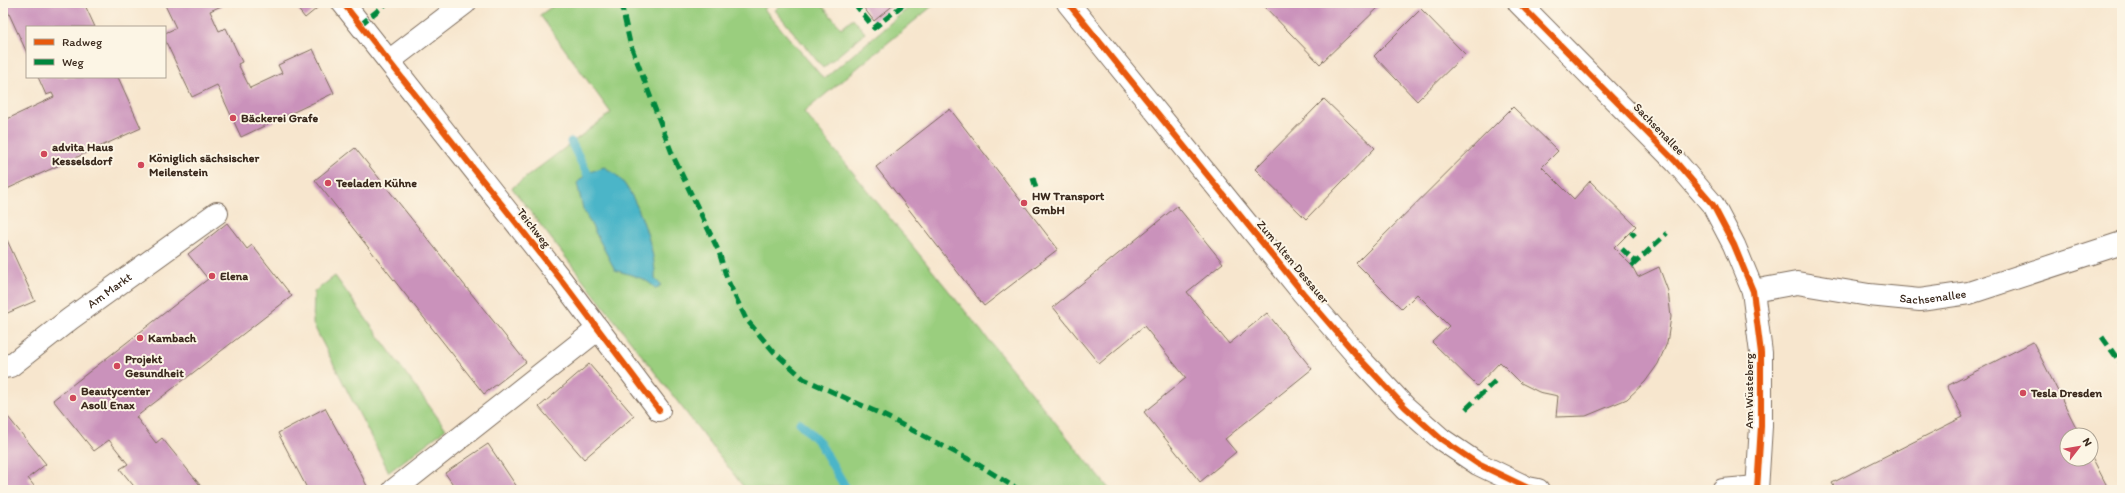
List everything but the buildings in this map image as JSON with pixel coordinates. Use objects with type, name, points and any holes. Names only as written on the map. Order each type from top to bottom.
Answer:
[{"type":"street","name":"Teichweg","points":[[343,3],[598,329],[659,410]]},
{"type":"street","points":[[389,61],[465,3]]},
{"type":"street","name":"Zum Alten Dessauer","points":[[1068,3],[1303,293],[1360,359],[1405,407],[1441,439],[1478,464],[1528,488],[1538,490]]},
{"type":"street","name":"Sachsenallee","points":[[1519,3],[1676,162],[1713,205],[1734,245],[1753,291],[1797,283],[1869,295],[1920,300],[1969,293],[2122,243]]},
{"type":"street","name":"Am Markt","points":[[3,367],[10,366],[70,319],[217,213]]},
{"type":"street","name":"Am Wüsteberg","points":[[1753,291],[1761,353],[1760,426],[1756,489]]},
{"type":"street","points":[[394,490],[598,329]]},
{"type":"street","points":[[1723,490],[1756,489]]},
{"type":"green space","points":[[557,3],[771,3],[764,9],[824,79],[914,3],[936,3],[804,112],[1110,490],[746,490],[512,188],[611,113],[540,15]]},
{"type":"green space","points":[[783,3],[820,3],[841,28],[853,18],[865,33],[823,68],[775,10]]},
{"type":"green space","points":[[335,276],[446,429],[389,472],[313,324],[314,292]]},
{"type":"water","points":[[604,167],[616,175],[626,186],[639,211],[653,255],[655,279],[661,285],[656,289],[643,279],[615,270],[583,209],[577,183],[587,173]]},
{"type":"waterway","points":[[571,142],[587,173]]},
{"type":"waterway","points":[[800,423],[819,442],[847,490]]},
{"type":"marked path","points":[[360,25],[387,3]]},
{"type":"marked path","points":[[621,3],[630,43],[673,156],[719,252],[727,279],[746,319],[774,352],[804,379],[881,414],[974,462],[1019,490]]},
{"type":"marked path","points":[[854,3],[874,28],[905,3]]},
{"type":"marked path","points":[[1033,178],[1037,192]]},
{"type":"marked path","points":[[1631,232],[1635,236]]},
{"type":"marked path","points":[[1632,266],[1667,233]]},
{"type":"marked path","points":[[1622,249],[1636,262]]},
{"type":"marked path","points":[[2102,337],[2122,365]]},
{"type":"marked path","points":[[1466,409],[1496,380]]},
{"type":"cycle path","points":[[343,3],[562,281],[659,410]]},
{"type":"cycle path","points":[[1068,3],[1303,293],[1360,359],[1405,407],[1441,439],[1478,464],[1528,488],[1538,490]]},
{"type":"cycle path","points":[[1519,3],[1676,162],[1713,205],[1734,245],[1753,291],[1761,353],[1761,426],[1757,490]]},
{"type":"place","name":"Bäckerei Grafe","points":[[233,118]]},
{"type":"place","name":"advita Haus Kesselsdorf","points":[[44,154]]},
{"type":"place","name":"Königlich sächsischer Meilenstein","points":[[141,165]]},
{"type":"place","name":"Teeladen Kühne","points":[[328,183]]},
{"type":"place","name":"HW Transport GmbH","points":[[1024,203]]},
{"type":"place","name":"Elena","points":[[212,276]]},
{"type":"place","name":"Kambach","points":[[140,338]]},
{"type":"place","name":"Projekt Gesundheit","points":[[117,366]]},
{"type":"place","name":"Tesla Dresden","points":[[2023,393]]},
{"type":"place","name":"Beautycenter Asoll Enax","points":[[73,398]]}]
